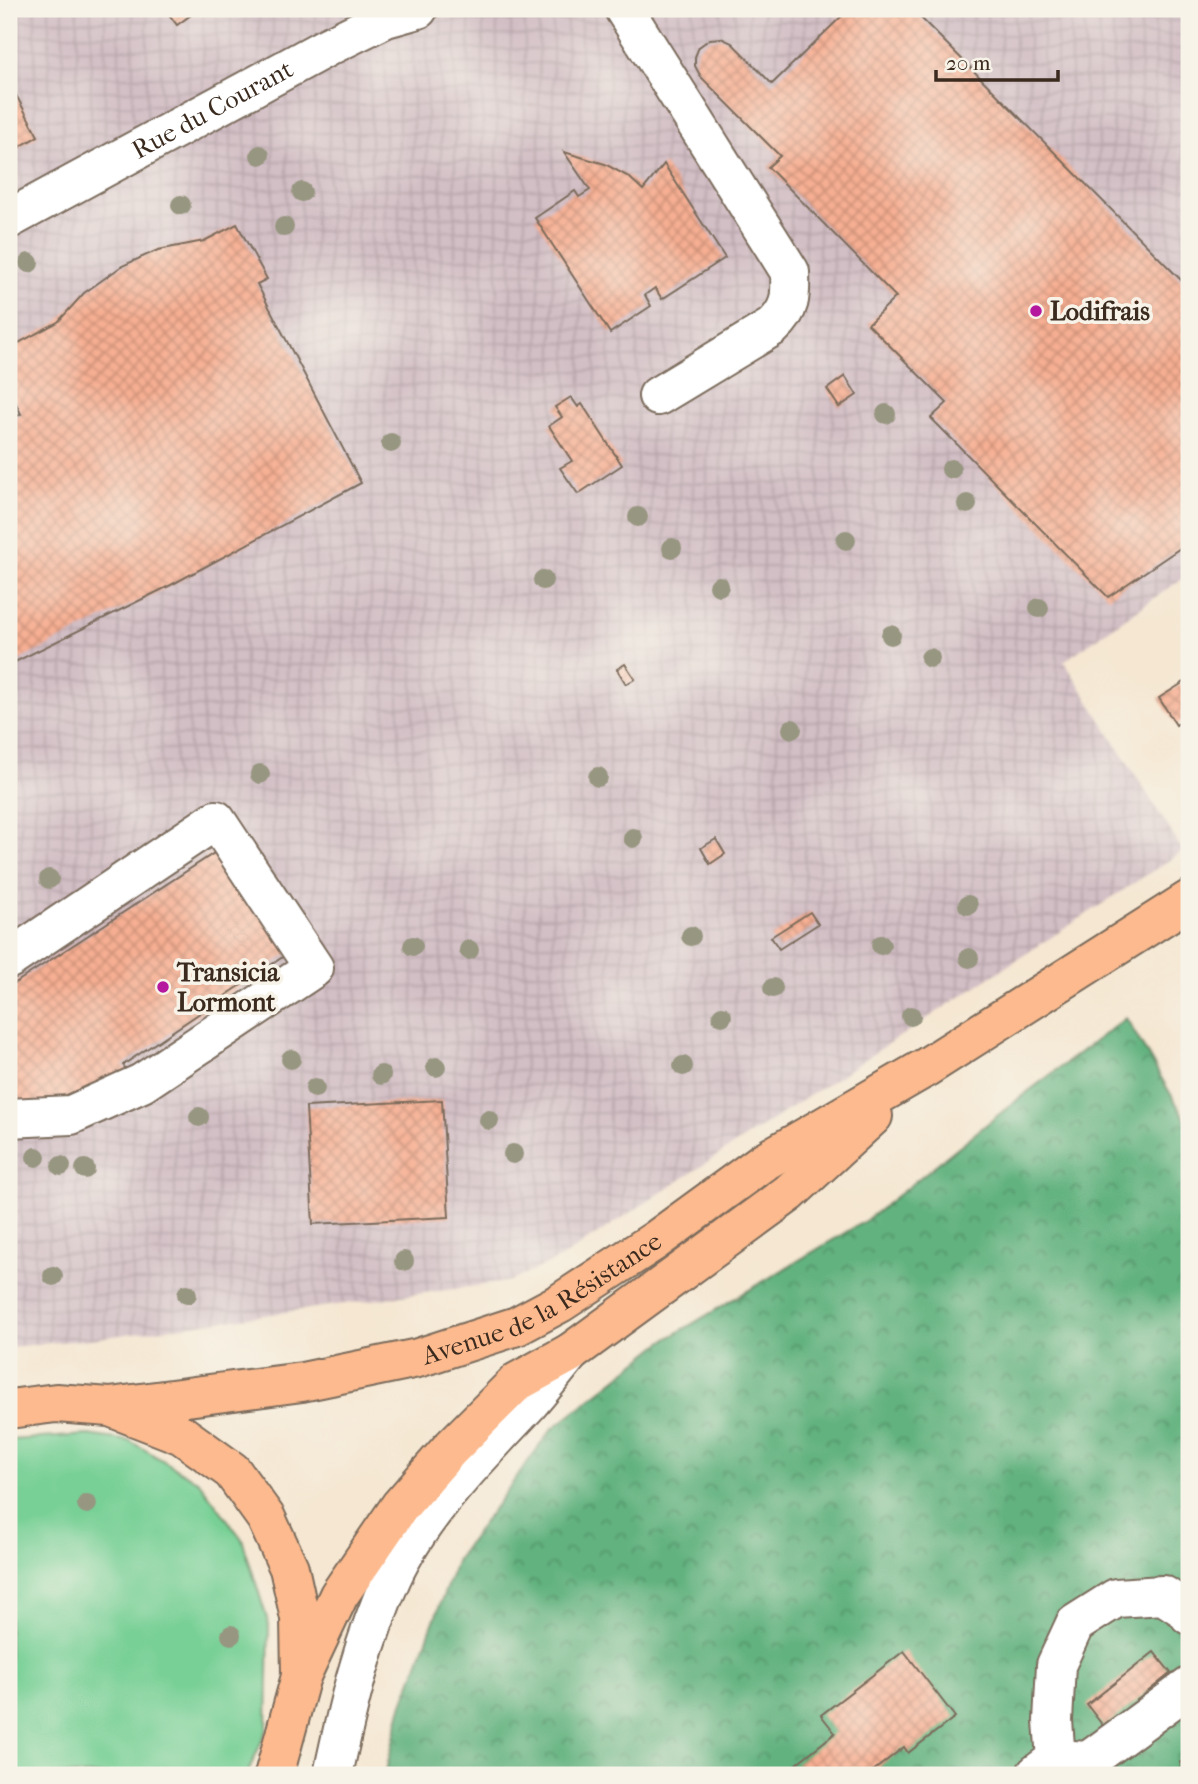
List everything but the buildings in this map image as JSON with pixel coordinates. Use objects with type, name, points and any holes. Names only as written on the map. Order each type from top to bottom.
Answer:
[{"type":"main road","name":"Avenue de la Résistance","points":[[110,1407],[302,1382],[418,1358],[517,1326],[560,1303],[656,1240],[763,1162],[925,1068],[1189,900]]},
{"type":"main road","name":"Avenue de la Résistance","points":[[301,1676],[339,1595],[400,1506],[449,1450],[517,1382],[570,1353],[789,1194],[925,1068]]},
{"type":"main road","points":[[9,1409],[56,1403],[110,1407],[182,1436],[232,1471],[266,1518],[289,1568],[300,1618],[301,1676],[274,1775]]},
{"type":"street","name":"Rue du Courant","points":[[9,219],[327,47],[386,18],[418,9]]},
{"type":"street","points":[[624,9],[790,272],[791,296],[783,317],[772,327],[657,396]]},
{"type":"street","points":[[9,959],[216,820],[314,968],[142,1083],[71,1115],[9,1118]]},
{"type":"street","name":"Avenue de la Résistance","points":[[333,1775],[347,1706],[369,1637],[393,1575],[425,1523],[468,1468],[570,1353]]},
{"type":"street","points":[[1189,1615],[1186,1610],[1163,1595],[1115,1598],[1074,1624],[1056,1665],[1053,1721],[1045,1767],[1088,1761],[1189,1688]]},
{"type":"shaded area","points":[[9,9],[1189,9],[1189,574],[1064,661],[1183,851],[561,1258],[511,1281],[91,1339],[9,1347]]},
{"type":"green space","points":[[1126,1018],[1189,1125],[1189,1775],[385,1775],[401,1709],[457,1559],[551,1430],[662,1342],[868,1219],[1022,1096]]},
{"type":"green space","points":[[88,1435],[130,1441],[199,1482],[242,1539],[269,1625],[267,1729],[247,1775],[9,1775],[9,1440]]},
{"type":"place","name":"Lodifrais","points":[[1036,311]]},
{"type":"place","name":"Transicia Lormont","points":[[163,987]]}]
